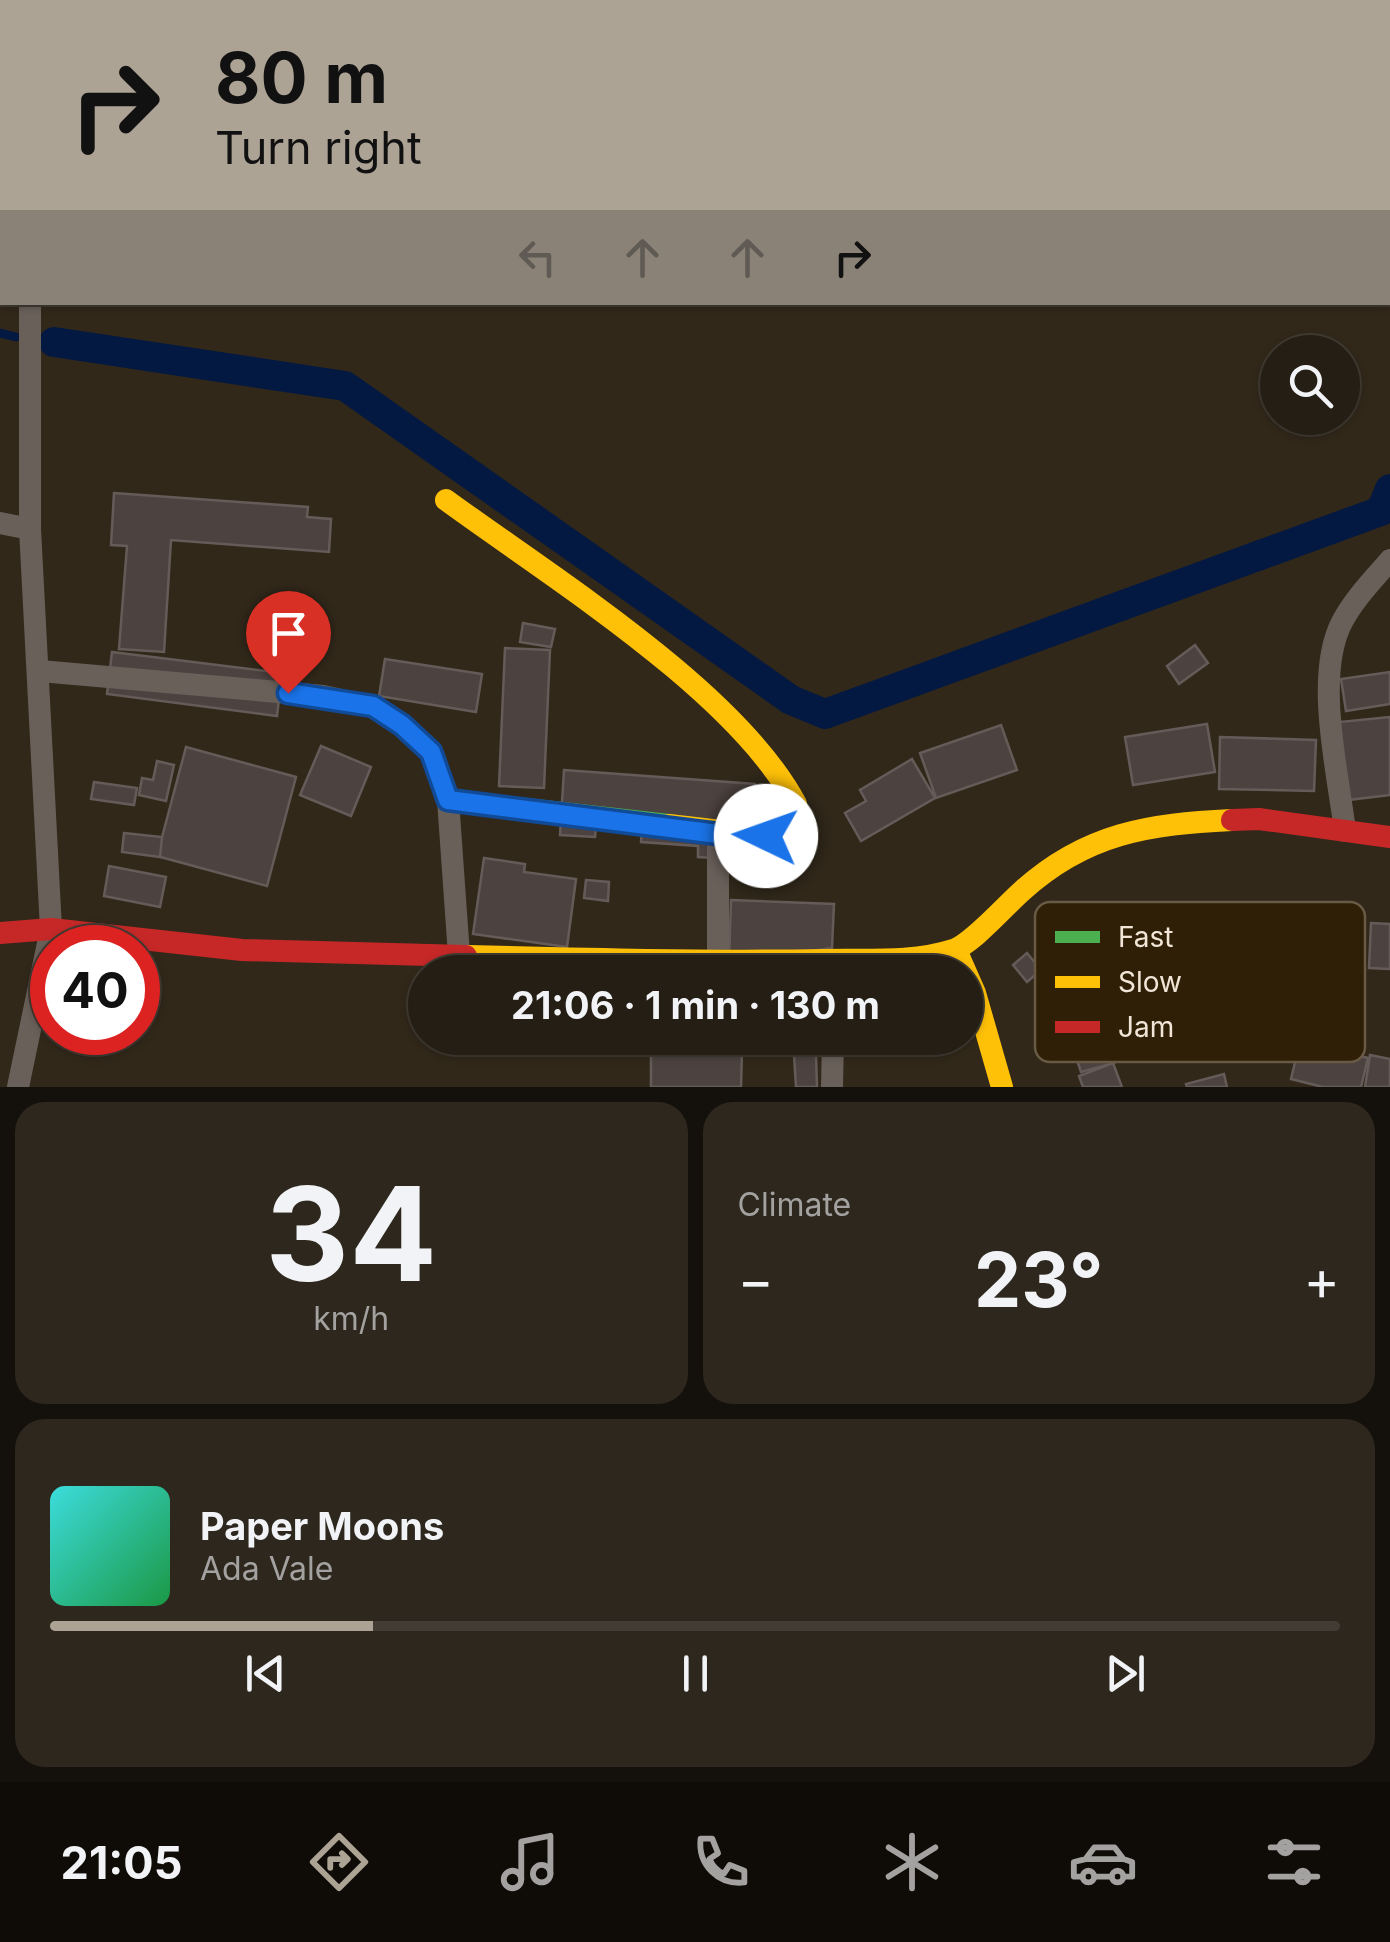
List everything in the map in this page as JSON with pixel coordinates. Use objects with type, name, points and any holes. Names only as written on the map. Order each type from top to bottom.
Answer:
[{"type":"main road","points":[[446,500],[682,678],[760,746],[792,785],[796,804],[784,823],[766,836],[718,834],[448,800]]},
{"type":"main road","points":[[917,955],[956,950],[1043,872],[1074,852],[1164,822],[1259,820],[1390,836]]},
{"type":"main road","points":[[0,933],[30,931]]},
{"type":"main road","points":[[160,941],[242,950],[459,955]]},
{"type":"main road","points":[[956,950],[975,992],[1002,1087]]},
{"type":"street","points":[[30,305],[30,528],[51,925]]},
{"type":"street","points":[[0,522],[30,528]]},
{"type":"street","points":[[1345,831],[1330,711],[1332,653],[1340,625],[1390,560]]},
{"type":"street","points":[[40,672],[323,696],[373,706],[431,752],[448,800],[459,955]]},
{"type":"street","points":[[718,834],[718,955]]},
{"type":"street","points":[[18,1087],[30,1030]]},
{"type":"street","points":[[832,1087],[833,1055]]},
{"type":"building","points":[[114,493],[308,507],[307,517],[331,519],[329,552],[171,540],[164,652],[119,649],[127,546],[111,545]]},
{"type":"building","points":[[523,623],[555,629],[551,647],[520,642]]},
{"type":"building","points":[[1195,645],[1208,663],[1179,684],[1167,666]]},
{"type":"building","points":[[505,648],[550,650],[544,788],[499,786]]},
{"type":"building","points":[[112,652],[282,673],[277,716],[107,694]]},
{"type":"building","points":[[385,659],[482,674],[476,712],[379,696]]},
{"type":"building","points":[[1390,672],[1390,704],[1346,711],[1341,679]]},
{"type":"building","points":[[1390,717],[1390,795],[1348,800],[1339,722]]},
{"type":"building","points":[[1207,724],[1215,772],[1133,785],[1125,737]]},
{"type":"building","points":[[1001,725],[1017,770],[936,798],[920,753]]},
{"type":"building","points":[[1220,737],[1316,740],[1314,791],[1219,789]]},
{"type":"building","points":[[321,746],[371,767],[351,816],[300,795]]},
{"type":"building","points":[[186,747],[296,777],[267,886],[157,856]]},
{"type":"building","points":[[912,759],[935,798],[861,841],[845,813],[866,801],[860,790]]},
{"type":"building","points":[[157,761],[174,765],[166,801],[139,795],[142,778],[153,780]]},
{"type":"building","points":[[564,770],[755,784],[752,841],[729,840],[728,859],[698,857],[698,846],[641,842],[642,829],[596,826],[595,837],[560,835]]},
{"type":"building","points":[[94,782],[137,788],[134,805],[91,799]]},
{"type":"building","points":[[124,833],[162,837],[160,857],[122,852]]},
{"type":"building","points":[[484,858],[525,864],[524,872],[576,879],[567,947],[473,934]]},
{"type":"building","points":[[109,866],[166,877],[160,907],[104,896]]},
{"type":"building","points":[[586,880],[609,882],[608,901],[584,898]]},
{"type":"building","points":[[731,900],[834,904],[832,948],[780,955],[729,955]]},
{"type":"building","points":[[1371,923],[1390,924],[1390,969],[1369,968]]},
{"type":"building","points":[[1027,953],[1035,963],[1035,975],[1027,982],[1013,965]]},
{"type":"building","points":[[651,1055],[742,1055],[741,1087],[651,1087]]},
{"type":"building","points":[[794,1055],[816,1055],[817,1087],[796,1087]]},
{"type":"building","points":[[1370,1055],[1390,1059],[1390,1087],[1365,1087]]},
{"type":"building","points":[[1368,1058],[1361,1087],[1323,1087],[1291,1079],[1295,1062],[1365,1062]]},
{"type":"building","points":[[1078,1062],[1114,1062],[1114,1063],[1081,1072]]},
{"type":"building","points":[[1113,1063],[1122,1087],[1083,1087],[1079,1076]]},
{"type":"building","points":[[1224,1074],[1227,1087],[1186,1084]]},
{"type":"waterway","points":[[0,333],[16,337]]},
{"type":"waterway","points":[[54,342],[345,386],[791,700],[825,714],[1381,511],[1390,489]]},
{"type":"traffic: fast","points":[[448,800],[669,825]]},
{"type":"traffic: slow","points":[[446,500],[587,600],[687,678],[768,762],[796,804],[783,823],[766,836],[669,825]]},
{"type":"traffic: slow","points":[[933,955],[969,941],[1046,871],[1095,844],[1146,829],[1232,820]]},
{"type":"traffic: slow","points":[[956,950],[975,993],[1002,1087]]},
{"type":"traffic: jam","points":[[1232,820],[1259,819],[1390,837]]},
{"type":"traffic: jam","points":[[0,933],[51,929],[242,950],[429,955]]},
{"type":"route","points":[[288,693],[373,706],[402,725],[431,752],[448,800],[718,834],[766,836]]}]
